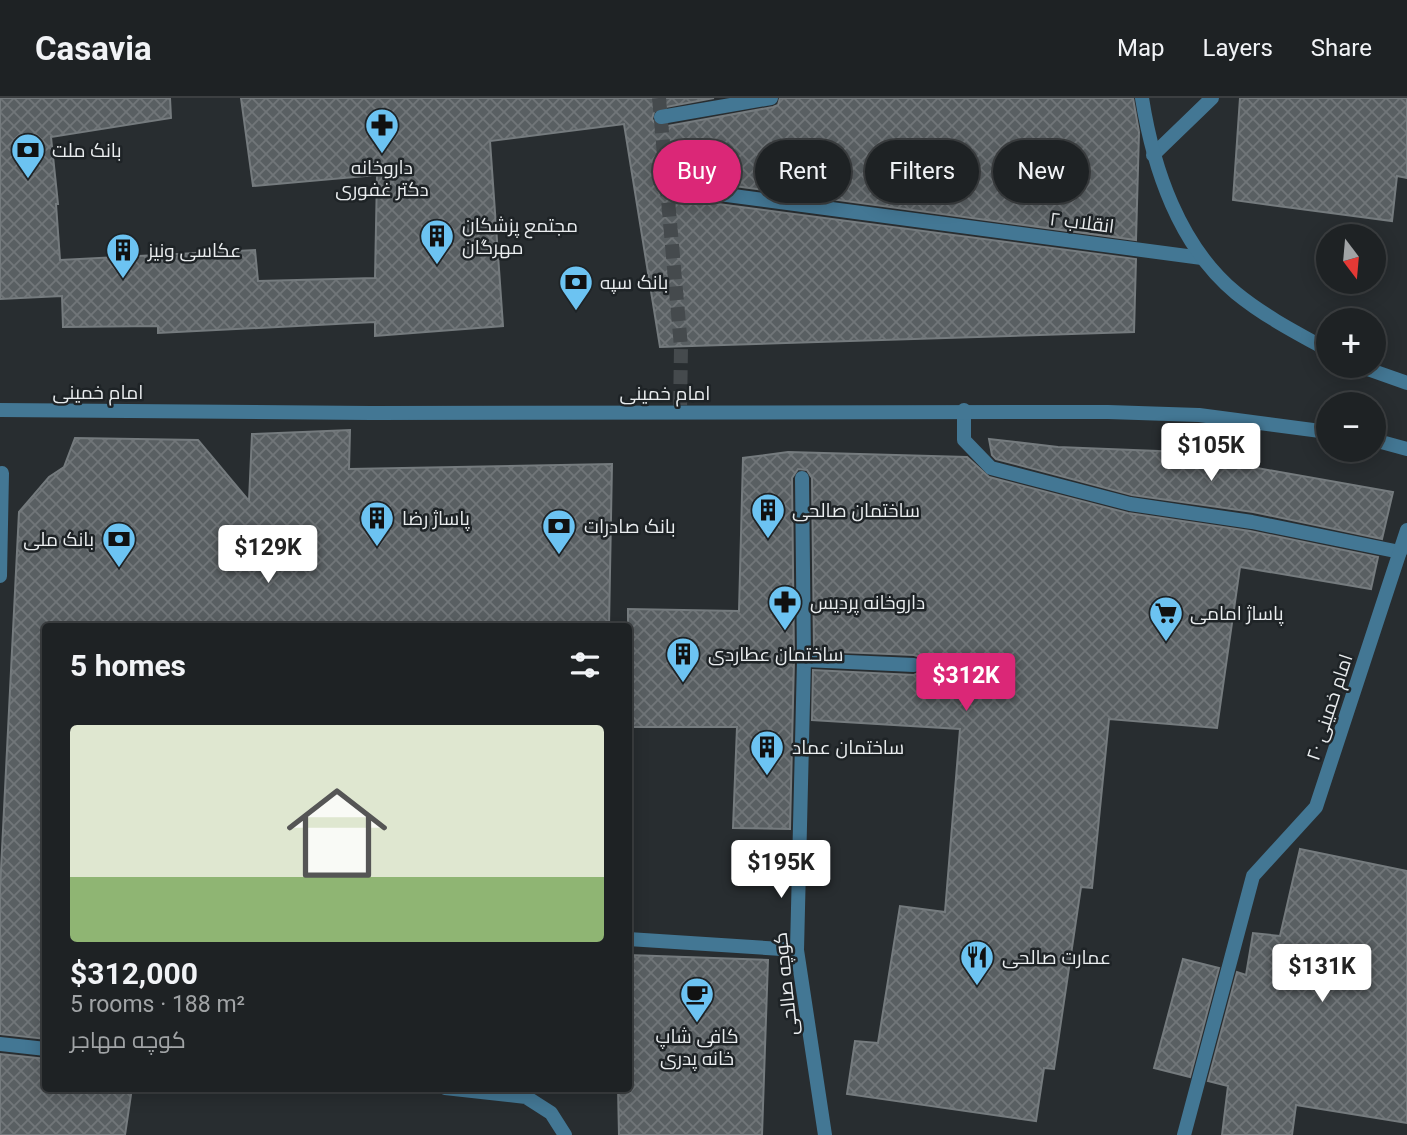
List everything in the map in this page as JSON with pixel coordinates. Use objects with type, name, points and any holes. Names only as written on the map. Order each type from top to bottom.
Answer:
[{"type":"street","points":[[661,117],[771,98]]},
{"type":"street","points":[[1142,98],[1153,155],[1173,208],[1202,258],[1235,293],[1284,327],[1316,344]]},
{"type":"street","points":[[1153,155],[1212,98]]},
{"type":"street","name":"انقلاب ۲","points":[[741,197],[1202,258]]},
{"type":"street","points":[[1386,376],[1407,383]]},
{"type":"street","name":"امام خمینی","points":[[0,410],[1108,412],[1199,415],[1316,430]]},
{"type":"street","points":[[964,410],[964,440],[991,468],[1130,504],[1252,522],[1400,552]]},
{"type":"street","points":[[1386,443],[1407,449]]},
{"type":"street","points":[[0,576],[2,473]]},
{"type":"street","name":"کوچه صالحی","points":[[802,478],[804,660],[797,950],[825,1135]]},
{"type":"street","name":"امام خمینی ۲۰","points":[[1184,1135],[1253,876],[1317,807],[1407,530]]},
{"type":"street","points":[[804,660],[914,665]]},
{"type":"street","points":[[632,939],[797,950]]},
{"type":"street","points":[[0,1044],[42,1049]]},
{"type":"street","points":[[481,1092],[526,1097],[551,1113],[565,1135]]},
{"type":"building","points":[[0,98],[170,98],[171,118],[51,137],[60,260],[255,250],[258,281],[375,278],[377,175],[253,186],[241,98],[714,98],[655,109],[652,119],[657,126],[662,127],[773,107],[778,105],[780,98],[1133,98],[1139,132],[1136,240],[851,202],[851,140],[755,140],[755,189],[741,187],[741,140],[653,140],[653,203],[711,203],[1136,259],[1134,332],[660,347],[624,124],[490,141],[503,326],[375,336],[375,322],[158,333],[158,326],[63,327],[62,296],[0,299]]},
{"type":"building","points":[[1240,98],[1407,98],[1407,178],[1397,176],[1392,221],[1233,200]]},
{"type":"building","points":[[350,430],[349,469],[612,464],[609,623],[42,623],[42,1039],[0,1034],[0,889],[19,512],[49,477],[64,467],[75,438],[198,440],[249,501],[252,434]]},
{"type":"building","points":[[989,439],[1058,447],[1258,455],[1257,468],[1393,492],[1382,539],[1253,512],[1132,495],[996,459],[992,455]]},
{"type":"building","points":[[788,452],[967,457],[989,477],[1128,513],[1250,531],[1378,557],[1371,589],[1240,567],[1217,728],[1109,719],[1092,888],[1081,887],[1054,1069],[1044,1068],[1036,1121],[847,1094],[855,1041],[878,1043],[900,906],[945,912],[960,729],[812,720],[813,670],[914,675],[922,671],[924,665],[920,657],[914,655],[814,651],[812,478],[807,470],[798,469],[792,478],[794,660],[790,829],[733,828],[737,727],[632,727],[632,623],[628,623],[628,609],[739,611],[743,458]]},
{"type":"building","points":[[1300,849],[1407,871],[1407,1123],[1296,1105],[1292,1135],[1222,1135],[1228,1086],[1208,1081],[1237,972],[1246,975],[1253,933],[1280,936]]},
{"type":"building","name":"کافی شاپ خانه پدری","points":[[632,955],[768,960],[762,1135],[619,1135],[618,1092],[632,1092]]},
{"type":"building","points":[[1183,959],[1219,968],[1190,1077],[1154,1068]]},
{"type":"building","points":[[0,1054],[42,1059],[42,1092],[131,1092],[125,1135],[0,1135]]},
{"type":"tunnel","points":[[659,98],[681,347],[680,413]]},
{"type":"place","name":"داروخانه دکتر غفوری","points":[[382,155]]},
{"type":"place","name":"بانک ملت","points":[[28,180]]},
{"type":"place","name":"مجتمع پزشكان مهرگان","points":[[437,266]]},
{"type":"place","name":"عکاسی ونیز","points":[[123,280]]},
{"type":"place","name":"بانک سپه","points":[[576,312]]},
{"type":"place","name":"ساختمان صالحی","points":[[768,540]]},
{"type":"place","name":"پاساژ رضا","points":[[377,548]]},
{"type":"place","name":"بانک صادرات","points":[[559,556]]},
{"type":"place","name":"بانک ملی","points":[[119,569]]},
{"type":"place","name":"داروخانه پردیس","points":[[785,632]]},
{"type":"place","name":"پاساژ امامی","points":[[1166,643]]},
{"type":"place","name":"ساختمان عطاردی","points":[[683,684]]},
{"type":"place","name":"ساختمان عماد","points":[[767,777]]},
{"type":"place","name":"عمارت صالحی","points":[[977,987]]},
{"type":"place","name":"کافی شاپ خانه پدری","points":[[697,1024]]}]
